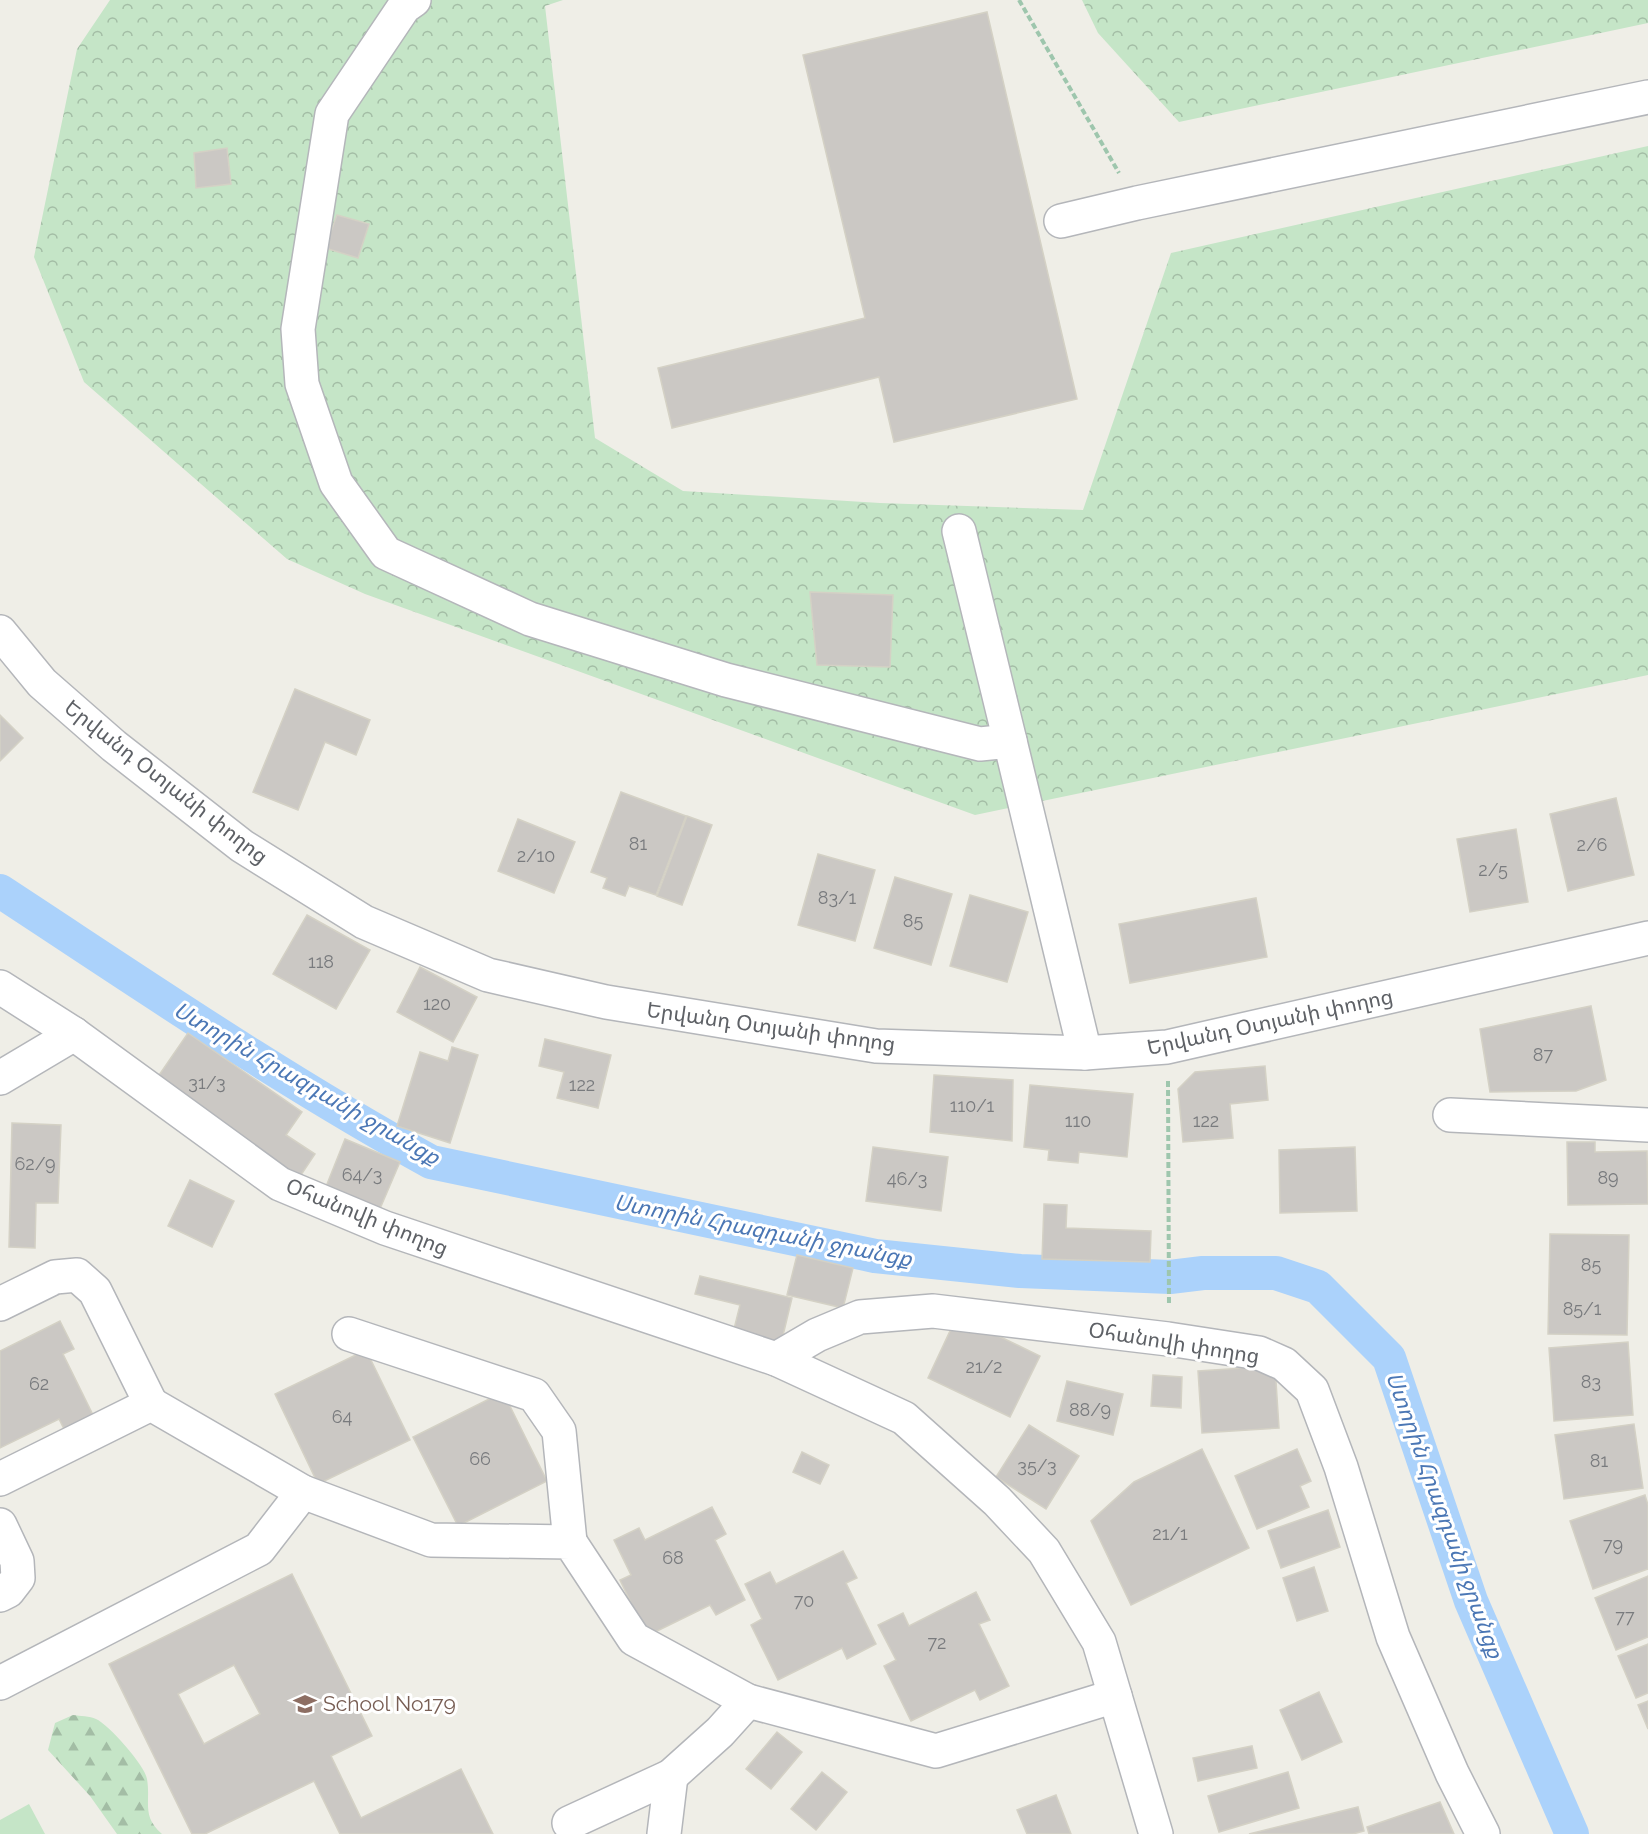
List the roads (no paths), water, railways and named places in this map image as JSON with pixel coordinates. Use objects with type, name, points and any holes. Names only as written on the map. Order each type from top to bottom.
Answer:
[{"type":"street","points":[[414,0],[404,7],[332,114],[298,328],[302,384],[336,483],[386,553],[530,619],[705,673],[980,744],[1010,741]]},
{"type":"street","points":[[1061,221],[1137,203],[1648,97]]},
{"type":"street","points":[[959,531],[1085,1053]]},
{"type":"street","name":"Երվանդ Օտյանի փողոց","points":[[0,632],[42,683],[114,746],[242,846],[364,922],[488,975],[606,1002],[876,1046],[1085,1053],[1167,1047],[1646,948]]},
{"type":"street","name":"Օհանովի փողոց","points":[[0,987],[74,1034],[280,1184],[385,1228],[776,1359],[904,1418],[997,1501],[1044,1551],[1099,1642],[1156,1834]]},
{"type":"street","points":[[0,1078],[74,1034]]},
{"type":"street","points":[[1450,1115],[1648,1125]]},
{"type":"street","points":[[0,1304],[55,1277],[77,1275],[95,1291],[151,1404],[303,1492],[431,1540],[570,1542]]},
{"type":"street","name":"Օհանովի փողոց","points":[[776,1359],[817,1335],[860,1317],[933,1311],[1168,1338],[1259,1353],[1284,1364],[1312,1390],[1341,1467],[1393,1637],[1452,1773],[1483,1834]]},
{"type":"street","points":[[349,1334],[534,1395],[559,1431],[570,1542],[634,1640],[748,1701],[936,1751],[1115,1696]]},
{"type":"street","points":[[0,1479],[151,1404]]},
{"type":"street","points":[[0,1683],[259,1548],[303,1492]]},
{"type":"street","points":[[0,1525],[17,1561],[18,1578],[8,1591],[0,1595]]},
{"type":"street","points":[[569,1823],[671,1776],[720,1732],[748,1701]]},
{"type":"street","points":[[664,1834],[671,1776]]},
{"type":"waterway","name":"Ստորին Հրազդանի ջրանցք","points":[[0,891],[267,1065],[431,1162],[875,1256],[1020,1271],[1170,1277],[1203,1273],[1276,1273],[1318,1287],[1389,1358],[1471,1601],[1572,1834]]},
{"type":"place","name":"School No179","points":[[305,1704]]}]
